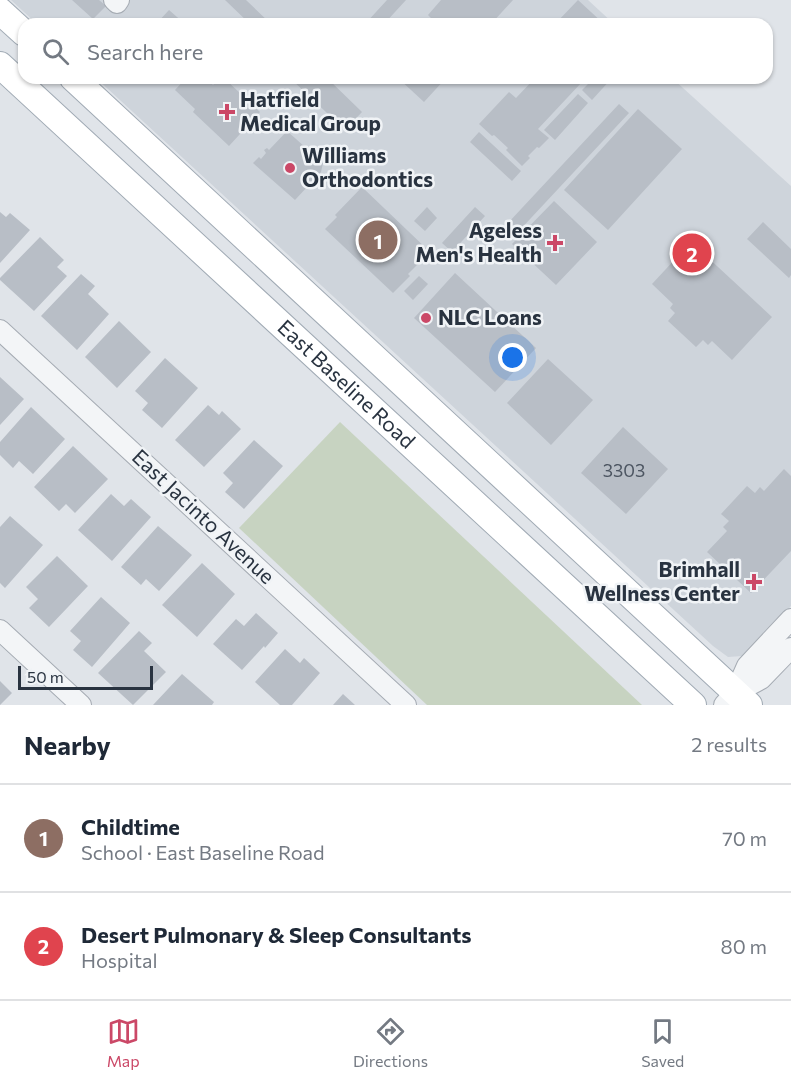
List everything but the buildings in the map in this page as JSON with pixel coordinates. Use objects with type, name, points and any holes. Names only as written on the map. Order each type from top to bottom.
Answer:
[{"type":"main road","points":[[0,11],[18,28]]},
{"type":"main road","name":"East Baseline Road","points":[[0,65],[18,82]]},
{"type":"main road","name":"East Baseline Road","points":[[21,84],[693,705]]},
{"type":"main road","name":"East Baseline Road","points":[[78,84],[736,701]]},
{"type":"street","points":[[114,0],[117,3],[119,0]]},
{"type":"street","name":"East Jacinto Avenue","points":[[0,330],[406,705]]},
{"type":"street","points":[[736,701],[747,666],[791,619]]},
{"type":"street","points":[[0,630],[81,705]]},
{"type":"street","points":[[736,701],[761,680],[791,648]]},
{"type":"shaded area","points":[[11,0],[588,0],[608,18],[30,18]]},
{"type":"shaded area","points":[[103,84],[679,84],[791,186],[791,606],[742,656],[728,657],[713,646]]},
{"type":"green space","points":[[340,422],[642,705],[427,705],[239,528]]},
{"type":"place","name":"Hatfield Medical Group","points":[[227,112]]},
{"type":"place","name":"Williams Orthodontics","points":[[290,168]]},
{"type":"place","name":"Childtime","points":[[378,240]]},
{"type":"place","name":"Ageless Men's Health","points":[[555,243]]},
{"type":"place","name":"Desert Pulmonary & Sleep Consultants","points":[[692,253]]},
{"type":"place","name":"NLC Loans","points":[[426,318]]},
{"type":"place","name":"Brimhall Wellness Center","points":[[754,582]]}]
